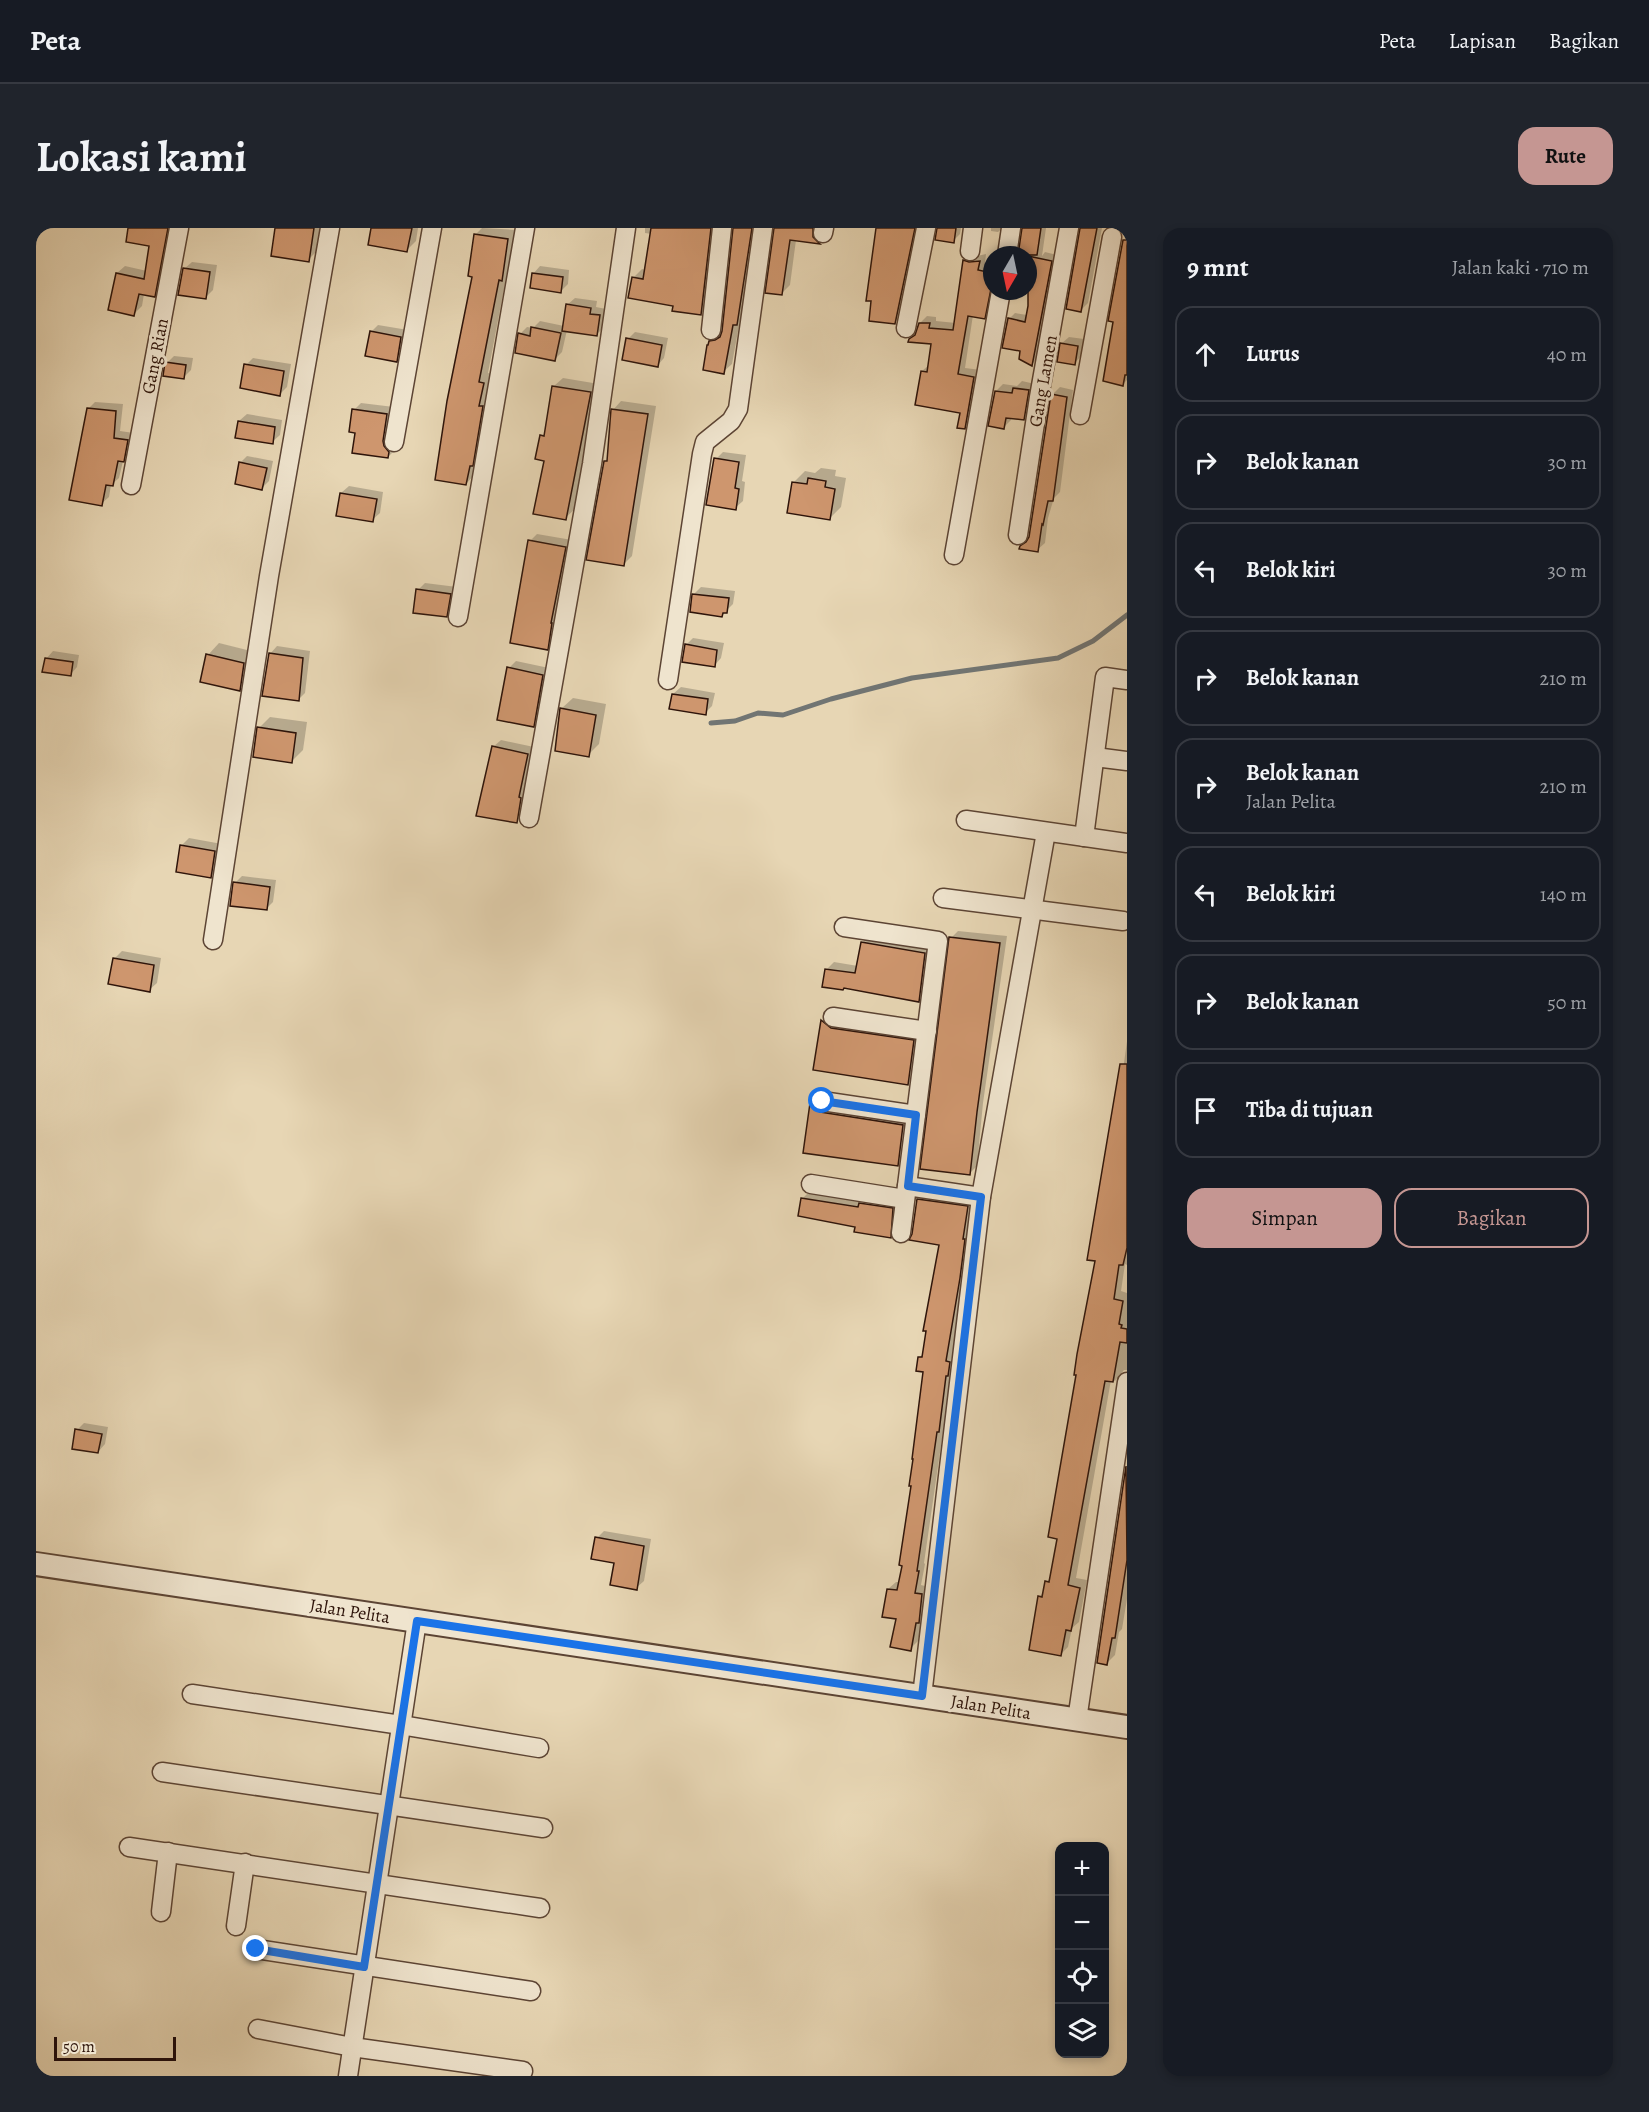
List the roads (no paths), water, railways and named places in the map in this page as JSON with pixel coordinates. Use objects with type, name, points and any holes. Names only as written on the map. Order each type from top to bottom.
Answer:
[{"type":"street","name":"Gang Rian","points":[[131,485],[179,228]]},
{"type":"street","points":[[213,940],[269,576],[330,228]]},
{"type":"street","points":[[394,442],[432,228]]},
{"type":"street","points":[[458,617],[525,228]]},
{"type":"street","points":[[529,818],[592,464],[626,228]]},
{"type":"street","points":[[711,330],[722,228]]},
{"type":"street","points":[[668,680],[702,454],[705,442],[732,421],[738,409],[763,228]]},
{"type":"street","points":[[906,328],[926,228]]},
{"type":"street","points":[[970,251],[973,228]]},
{"type":"street","points":[[1008,246],[1011,228]]},
{"type":"street","name":"Gang Lamen","points":[[1018,535],[1039,397],[1069,228]]},
{"type":"street","points":[[1080,415],[1112,237]]},
{"type":"street","points":[[954,555],[999,300]]},
{"type":"street","points":[[1084,837],[1106,677],[1127,680]]},
{"type":"street","points":[[1095,757],[1127,761]]},
{"type":"street","points":[[966,820],[1127,843]]},
{"type":"street","points":[[922,1696],[981,1197],[1046,832]]},
{"type":"street","points":[[944,898],[1124,921]]},
{"type":"street","points":[[844,927],[938,940],[901,1233]]},
{"type":"street","points":[[832,1017],[927,1031]]},
{"type":"street","points":[[822,1101],[916,1115]]},
{"type":"street","points":[[811,1184],[981,1197]]},
{"type":"street","points":[[1077,1719],[1127,1382]]},
{"type":"street","name":"Jalan Pelita","points":[[36,1564],[1127,1727]]},
{"type":"street","points":[[348,2076],[417,1621]]},
{"type":"street","points":[[192,1694],[539,1748]]},
{"type":"street","points":[[162,1772],[543,1828]]},
{"type":"street","points":[[129,1847],[540,1908]]},
{"type":"street","points":[[161,1912],[168,1852]]},
{"type":"street","points":[[236,1926],[245,1863]]},
{"type":"street","points":[[256,1949],[531,1991]]},
{"type":"street","points":[[258,2029],[352,2046],[523,2071]]},
{"type":"waterway","points":[[711,723],[735,721],[758,713],[783,715],[831,699],[912,678],[1058,658],[1093,641],[1127,615]]}]
